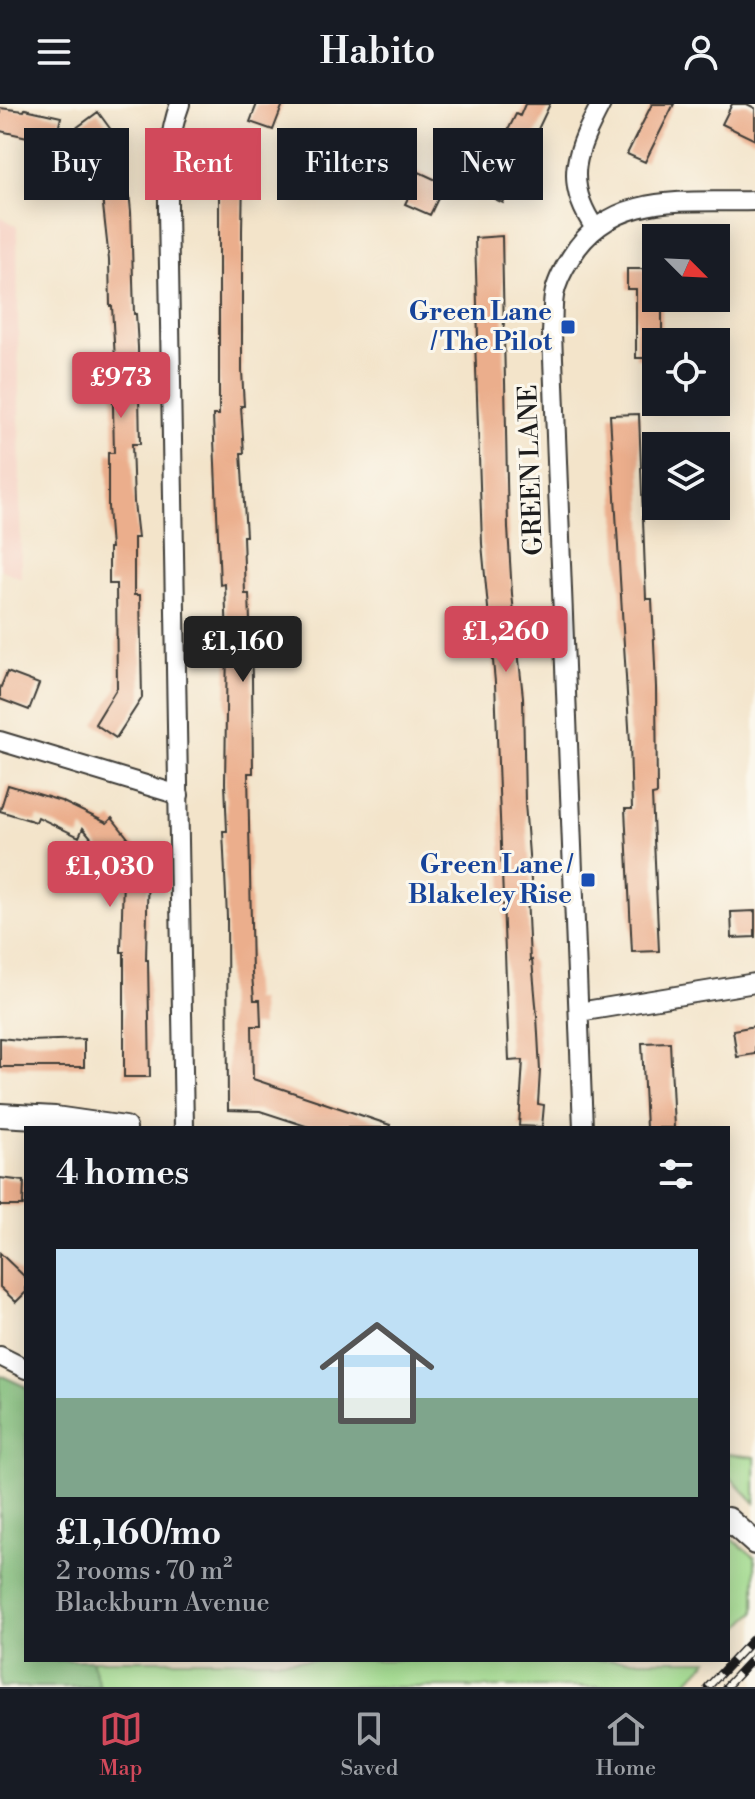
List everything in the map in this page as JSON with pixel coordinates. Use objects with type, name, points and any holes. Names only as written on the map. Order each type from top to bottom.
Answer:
[{"type":"street","points":[[180,104],[173,122],[169,149],[168,194],[184,1126]]},
{"type":"street","points":[[595,228],[578,197],[574,179],[584,137],[601,104]]},
{"type":"street","name":"GREEN LANE","points":[[583,1126],[552,333],[554,293],[565,266],[579,244],[612,215],[654,204],[755,201]]},
{"type":"street","points":[[0,741],[179,795]]},
{"type":"street","points":[[579,1012],[755,983]]},
{"type":"street","points":[[0,1115],[55,1118],[111,1126]]},
{"type":"street","points":[[0,1356],[24,1368]]},
{"type":"street","points":[[730,1521],[755,1543]]},
{"type":"shaded area","points":[[0,216],[17,227],[21,578],[0,569]]},
{"type":"green space","points":[[0,1375],[24,1386],[24,1662],[706,1662],[682,1687],[0,1687]]},
{"type":"green space","points":[[0,1375],[24,1386],[24,1662],[92,1662],[100,1687],[0,1687]]},
{"type":"green space","points":[[730,1454],[755,1457],[755,1503],[730,1477]]},
{"type":"green space","points":[[730,1538],[755,1557],[755,1612],[730,1637]]},
{"type":"building","points":[[257,104],[283,104],[273,130],[250,122]]},
{"type":"building","points":[[525,104],[550,104],[539,128],[509,128],[516,114],[520,116]]},
{"type":"building","points":[[652,104],[674,104],[645,162],[627,154]]},
{"type":"building","points":[[732,104],[747,104],[755,108],[755,140],[722,124]]},
{"type":"building","points":[[0,108],[25,109],[61,117],[58,128],[24,128],[24,136],[0,131]]},
{"type":"building","points":[[98,112],[110,128],[76,128]]},
{"type":"building","points":[[417,171],[433,178],[433,200],[437,200],[430,215],[405,204],[407,200],[417,200]]},
{"type":"building","points":[[129,191],[140,444],[132,444],[138,538],[134,538],[134,595],[140,595],[142,698],[116,738],[95,724],[117,688],[116,584],[109,584],[108,453],[114,453],[112,360],[115,360],[102,200],[129,200]]},
{"type":"building","points":[[219,200],[243,200],[244,406],[241,406],[244,453],[241,453],[246,536],[243,536],[245,594],[249,594],[252,678],[253,773],[248,773],[252,974],[254,1000],[260,1000],[261,1026],[252,1026],[253,1079],[390,1126],[306,1126],[260,1111],[228,1110],[227,917],[223,831],[227,831],[227,641],[225,584],[220,585],[213,415],[219,415]]},
{"type":"building","points":[[502,236],[508,528],[523,697],[525,803],[532,894],[527,894],[540,1071],[538,1104],[544,1105],[542,1126],[519,1126],[523,1060],[509,1061],[495,682],[482,544],[475,238]]},
{"type":"building","points":[[627,269],[642,269],[642,312],[662,312],[662,328],[642,328],[642,358],[636,358],[636,289],[627,289]]},
{"type":"building","points":[[639,414],[646,599],[652,599],[656,687],[657,794],[652,795],[659,951],[632,952],[625,809],[632,809],[630,743],[610,415]]},
{"type":"building","points":[[7,672],[39,684],[29,710],[0,699],[0,689]]},
{"type":"building","points":[[8,785],[61,801],[107,823],[112,818],[148,863],[146,960],[150,1077],[124,1077],[123,876],[83,828],[79,837],[38,817],[36,822],[0,811]]},
{"type":"building","points":[[755,911],[755,937],[732,938],[731,912]]},
{"type":"building","points":[[755,1026],[755,1054],[737,1057],[733,1030]]},
{"type":"building","points":[[0,1038],[29,1041],[84,1039],[84,1067],[0,1067]]},
{"type":"building","points":[[670,1042],[674,1126],[646,1126],[642,1043]]},
{"type":"building","points":[[0,1178],[24,1181],[23,1206],[0,1206]]},
{"type":"building","points":[[0,1253],[24,1276],[24,1294],[16,1302],[0,1287]]},
{"type":"railway","points":[[708,1687],[755,1637]]},
{"type":"railway","points":[[726,1687],[755,1656]]},
{"type":"place","name":"Green Lane / The Pilot","points":[[568,327]]},
{"type":"place","name":"Green Lane / Blakeley Rise","points":[[588,880]]}]
